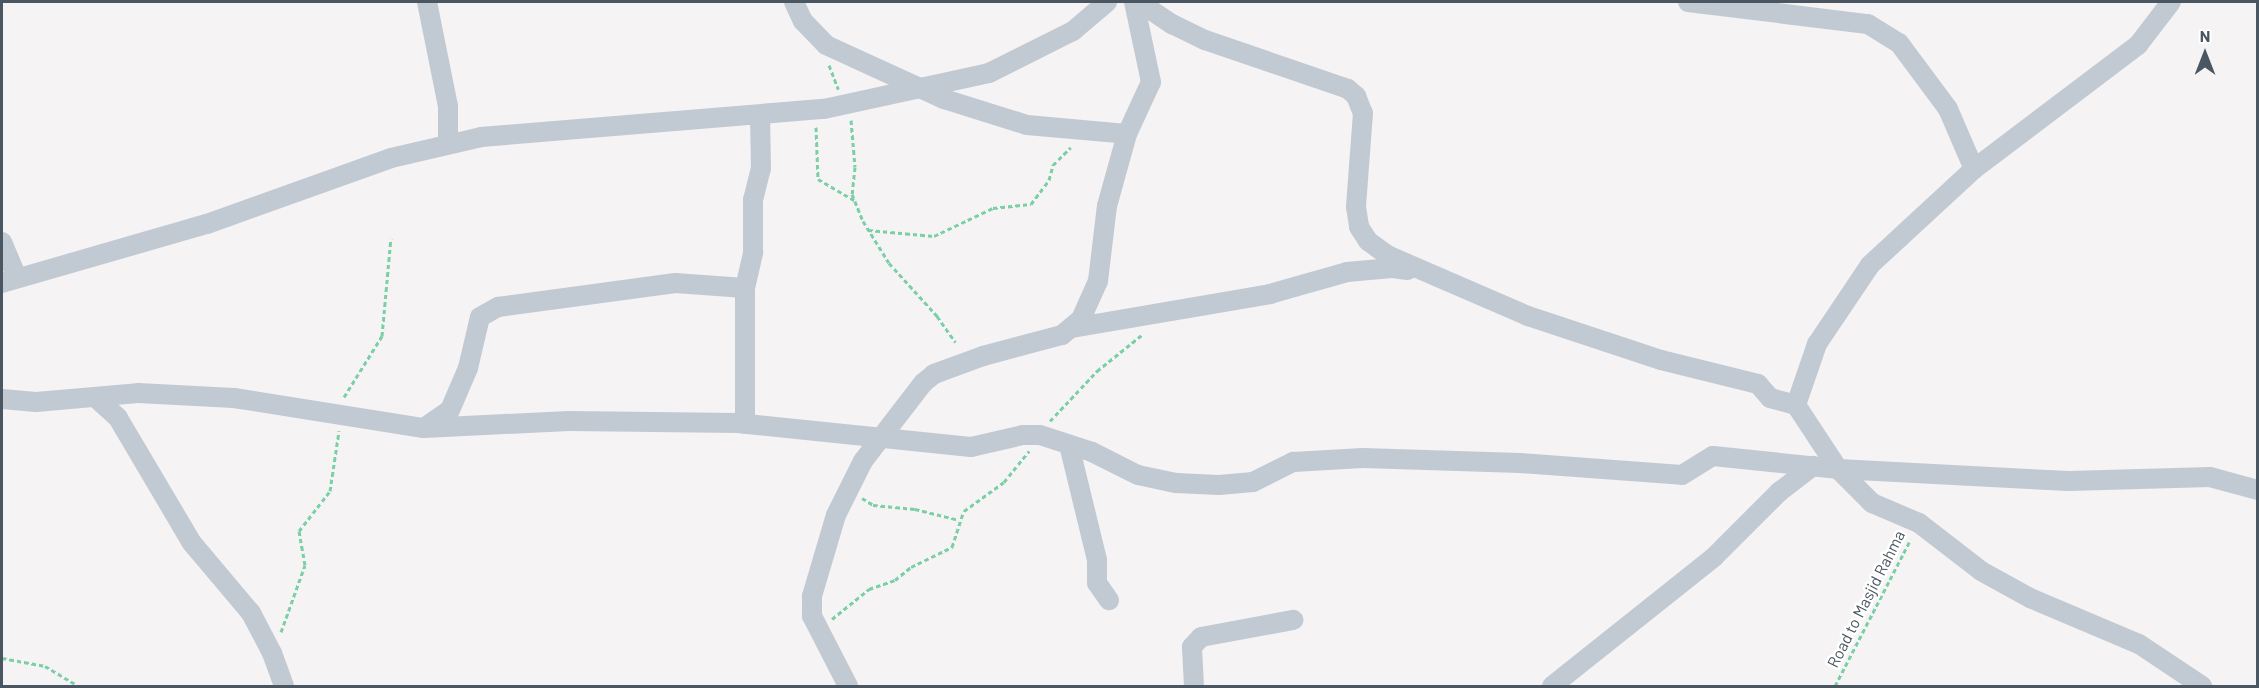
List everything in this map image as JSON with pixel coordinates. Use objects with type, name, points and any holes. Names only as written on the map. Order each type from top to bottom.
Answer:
[{"type":"street","points":[[427,2],[448,106],[448,144]]},
{"type":"street","points":[[794,2],[803,21],[821,41],[924,89],[1027,124],[1127,134]]},
{"type":"street","points":[[1072,328],[1098,281],[1107,206],[1127,134],[1151,82],[1134,2]]},
{"type":"street","points":[[1139,2],[1172,24],[1205,39],[1348,89],[1356,96],[1362,113],[1356,207],[1359,226],[1368,241],[1387,255],[1539,320],[1661,360],[1758,384],[1770,398],[1796,405],[1838,469],[1872,503],[1919,523],[1981,571],[2030,598],[2139,644],[2202,687]]},
{"type":"street","points":[[1688,2],[1868,24],[1899,43],[1948,109],[1974,169]]},
{"type":"street","points":[[1796,405],[1817,344],[1870,265],[1974,169],[2138,45],[2171,2]]},
{"type":"street","points":[[2,242],[9,280],[207,224],[297,189],[391,158],[448,144],[552,130],[824,109],[924,89],[989,73],[1073,31],[1103,3]]},
{"type":"street","points":[[745,424],[745,288],[753,252],[753,200],[761,168],[760,115]]},
{"type":"street","points":[[848,687],[815,628],[812,596],[827,539],[848,489],[880,438],[934,374],[1062,335],[1072,328],[1270,294],[1357,270],[1392,268],[1426,273]]},
{"type":"street","points":[[424,428],[450,410],[468,368],[480,317],[498,306],[675,283],[745,288]]},
{"type":"street","points":[[2,399],[36,402],[138,393],[234,398],[424,428],[569,421],[745,424],[971,447],[1023,435],[1040,435],[1138,475],[1176,483],[1219,485],[1253,482],[1293,462],[1363,458],[1520,463],[1682,475],[1713,456],[1838,469],[2070,481],[2210,477],[2258,490]]},
{"type":"street","points":[[95,397],[118,418],[192,543],[251,613],[272,653],[284,687]]},
{"type":"street","points":[[1069,445],[1097,560],[1097,583],[1109,600]]},
{"type":"street","points":[[1552,687],[1714,557],[1779,492],[1813,466]]},
{"type":"street","points":[[1194,687],[1192,646],[1201,637],[1293,620]]},
{"type":"path","points":[[821,41],[845,105],[855,140],[854,200],[868,230],[889,262],[955,342]]},
{"type":"path","points":[[835,81],[814,143],[819,179],[854,200]]},
{"type":"path","points":[[868,230],[934,236],[993,208],[1031,204],[1049,180],[1053,165],[1091,130]]},
{"type":"path","points":[[272,653],[305,565],[299,531],[330,491],[334,479],[341,416],[350,384],[373,356],[382,336],[391,238]]},
{"type":"path","points":[[815,628],[869,589],[895,580],[911,567],[952,547],[959,520],[964,511],[1004,482],[1040,435],[1097,371],[1145,333]]},
{"type":"path","points":[[848,489],[873,505],[931,512],[959,520]]},
{"type":"path","name":"Road to Masjid Rahma","points":[[1835,687],[1919,523]]},
{"type":"path","points":[[2,658],[45,666],[78,687]]}]
